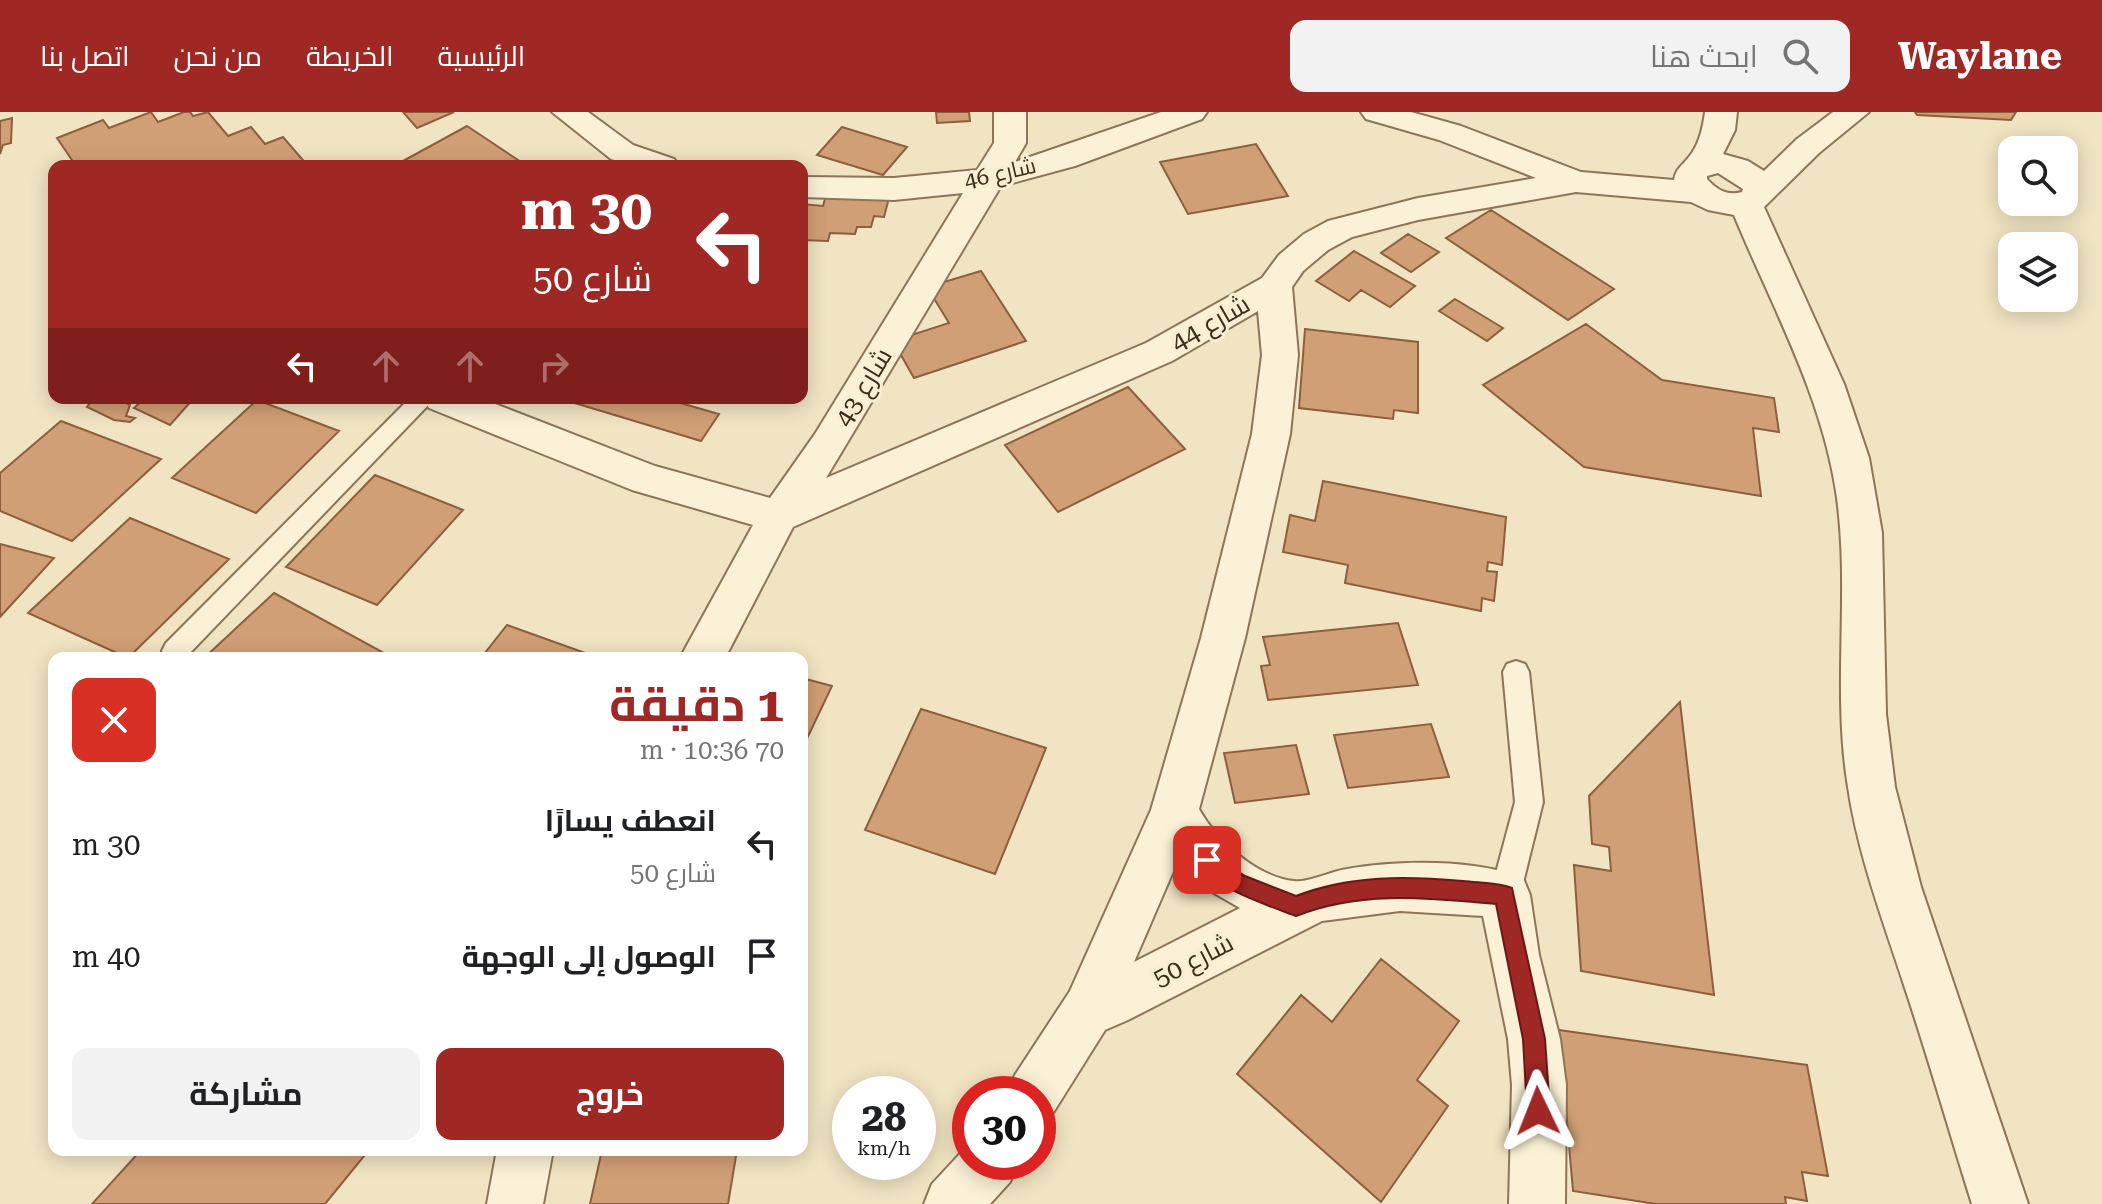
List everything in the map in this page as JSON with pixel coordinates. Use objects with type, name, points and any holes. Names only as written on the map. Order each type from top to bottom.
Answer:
[{"type":"street","points":[[568,112],[622,152],[645,160]]},
{"type":"street","name":"شارع 43","points":[[705,652],[779,516],[829,444],[1010,143],[1010,112]]},
{"type":"street","name":"شارع 46","points":[[808,187],[911,190],[989,179],[1191,112]]},
{"type":"street","points":[[1377,112],[1450,133],[1576,182]]},
{"type":"street","points":[[1744,192],[1769,185],[1808,146],[1853,112]]},
{"type":"street","points":[[1696,179],[1720,121]]},
{"type":"street","points":[[1720,121],[1732,148],[1744,192],[1836,407],[1857,498],[1863,583],[1861,667],[1871,789],[1901,900],[2000,1204]]},
{"type":"street","name":"شارع 44","points":[[779,516],[1159,352],[1274,286],[1291,263],[1316,242],[1340,229],[1418,209],[1576,182],[1644,186],[1696,179],[1718,163],[1744,192]]},
{"type":"street","points":[[1045,1076],[1088,1009],[1175,810],[1223,638],[1271,434],[1280,355],[1274,286]]},
{"type":"street","points":[[457,404],[646,479],[779,516]]},
{"type":"street","points":[[1175,810],[1183,828],[1207,860],[1238,883],[1296,906]]},
{"type":"street","name":"شارع 50","points":[[1088,1009],[1146,984],[1296,906],[1323,896],[1360,888],[1432,888],[1505,895]]},
{"type":"street","points":[[1505,895],[1514,955],[1534,1039],[1539,1085],[1537,1204]]},
{"type":"street","points":[[515,1204],[524,1156]]},
{"type":"street","points":[[952,1204],[974,1180]]},
{"type":"lane","points":[[175,651],[418,404]]},
{"type":"lane","points":[[1505,895],[1529,802],[1516,672]]},
{"type":"building","points":[[151,112],[158,122],[184,112],[190,112],[193,116],[208,112],[228,136],[251,127],[265,144],[283,137],[303,160],[72,160],[57,138],[103,120],[109,128]]},
{"type":"building","points":[[403,112],[454,112],[417,128]]},
{"type":"building","points":[[936,112],[969,112],[970,121],[937,123]]},
{"type":"building","points":[[1915,112],[2016,112],[2011,120],[1917,115]]},
{"type":"building","points":[[12,118],[11,143],[3,145],[0,154],[0,121]]},
{"type":"building","points":[[467,126],[518,160],[405,160]]},
{"type":"building","points":[[842,127],[907,147],[883,175],[817,155]]},
{"type":"building","points":[[1256,144],[1288,196],[1188,214],[1160,162]]},
{"type":"building","points":[[826,195],[889,198],[884,217],[874,216],[871,227],[857,227],[855,234],[830,233],[828,241],[808,240],[808,205],[823,206]]},
{"type":"building","points":[[1491,210],[1614,289],[1568,320],[1446,238]]},
{"type":"building","points":[[1408,234],[1439,252],[1411,272],[1381,253]]},
{"type":"building","points":[[1354,251],[1415,286],[1390,307],[1361,290],[1349,301],[1316,281]]},
{"type":"building","points":[[981,271],[1026,341],[914,378],[893,341],[949,323],[927,287]]},
{"type":"building","points":[[1455,299],[1503,328],[1487,341],[1439,311]]},
{"type":"building","points":[[1586,324],[1662,380],[1774,398],[1779,432],[1753,428],[1761,496],[1584,467],[1483,385]]},
{"type":"building","points":[[1305,329],[1418,342],[1418,413],[1394,410],[1393,419],[1299,408]]},
{"type":"building","points":[[1128,387],[1185,449],[1058,512],[1005,445]]},
{"type":"building","points":[[89,404],[128,404],[126,416],[135,418],[130,422],[114,420],[87,407]]},
{"type":"building","points":[[138,404],[189,404],[170,425],[134,408]]},
{"type":"building","points":[[253,404],[268,404],[339,431],[256,513],[172,478]]},
{"type":"building","points":[[578,404],[684,404],[719,414],[701,441]]},
{"type":"building","points":[[61,421],[161,459],[72,541],[0,511],[0,473]]},
{"type":"building","points":[[375,475],[463,510],[377,605],[286,567]]},
{"type":"building","points":[[1323,481],[1506,517],[1502,565],[1488,562],[1487,571],[1497,572],[1494,601],[1482,598],[1481,611],[1345,583],[1348,565],[1283,552],[1290,515],[1315,521]]},
{"type":"building","points":[[130,518],[229,559],[134,652],[115,652],[28,613]]},
{"type":"building","points":[[0,544],[54,558],[0,617]]},
{"type":"building","points":[[274,593],[382,652],[210,652]]},
{"type":"building","points":[[1398,623],[1418,685],[1268,700],[1261,666],[1270,665],[1263,637]]},
{"type":"building","points":[[507,625],[582,652],[486,652]]},
{"type":"building","points":[[808,680],[832,686],[808,736]]},
{"type":"building","points":[[1680,702],[1714,995],[1581,971],[1574,865],[1611,871],[1609,847],[1592,844],[1589,796]]},
{"type":"building","points":[[921,709],[1046,748],[995,874],[865,830]]},
{"type":"building","points":[[1431,724],[1449,777],[1348,788],[1334,735]]},
{"type":"building","points":[[1296,745],[1309,794],[1235,803],[1224,753]]},
{"type":"building","points":[[1381,959],[1459,1021],[1417,1080],[1448,1106],[1381,1202],[1237,1074],[1301,995],[1332,1022]]},
{"type":"building","points":[[1559,1030],[1807,1065],[1828,1176],[1802,1172],[1807,1201],[1785,1197],[1786,1204],[1656,1204],[1573,1191]]},
{"type":"building","points":[[136,1156],[364,1156],[325,1204],[92,1204]]},
{"type":"building","points":[[601,1156],[736,1156],[728,1204],[590,1204]]},
{"type":"route","points":[[1207,860],[1238,883],[1296,906],[1360,888],[1432,888],[1505,895],[1514,955],[1534,1039],[1539,1085],[1538,1111]]}]
